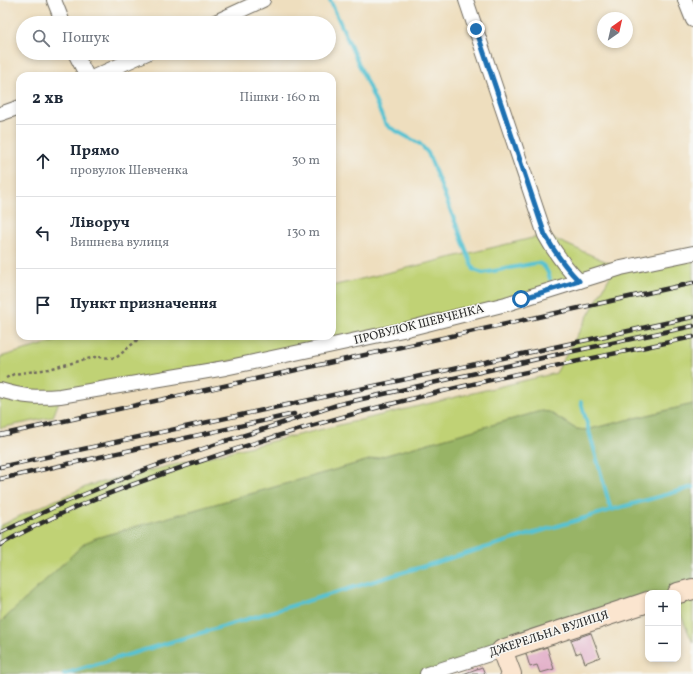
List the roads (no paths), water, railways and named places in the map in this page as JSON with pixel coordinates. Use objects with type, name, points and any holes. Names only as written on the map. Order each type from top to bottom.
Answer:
[{"type":"street","points":[[54,0],[60,16]]},
{"type":"street","points":[[228,16],[263,0]]},
{"type":"street","points":[[466,0],[545,235],[556,255],[579,281]]},
{"type":"street","points":[[685,0],[693,20]]},
{"type":"street","points":[[79,60],[85,72]]},
{"type":"street","points":[[105,72],[131,60]]},
{"type":"street","points":[[0,114],[16,108]]},
{"type":"street","name":"ПРОВУЛОК ШЕВЧЕНКА","points":[[1,385],[26,397],[39,398],[60,396],[225,368],[403,330],[506,304],[621,268],[693,252]]},
{"type":"street","points":[[681,592],[693,589]]},
{"type":"street","name":"ДЖЕРЕЛЬНА ВУЛИЦЯ","points":[[427,674],[645,603]]},
{"type":"street","points":[[502,650],[512,674]]},
{"type":"waterway","points":[[330,0],[385,123],[389,127],[420,144],[428,153],[474,270],[483,273],[537,263],[546,268],[550,279]]},
{"type":"waterway","points":[[581,402],[611,510]]},
{"type":"waterway","points":[[64,674],[611,510],[693,487]]},
{"type":"railway","points":[[0,435],[693,283]]},
{"type":"railway","points":[[0,467],[693,317]]},
{"type":"railway","points":[[0,533],[63,503],[144,470],[222,442],[340,404],[555,355],[693,326]]},
{"type":"railway","points":[[0,545],[48,520],[122,488],[233,450],[305,428],[450,389],[693,337]]},
{"type":"railway","points":[[0,479],[294,414]]}]
